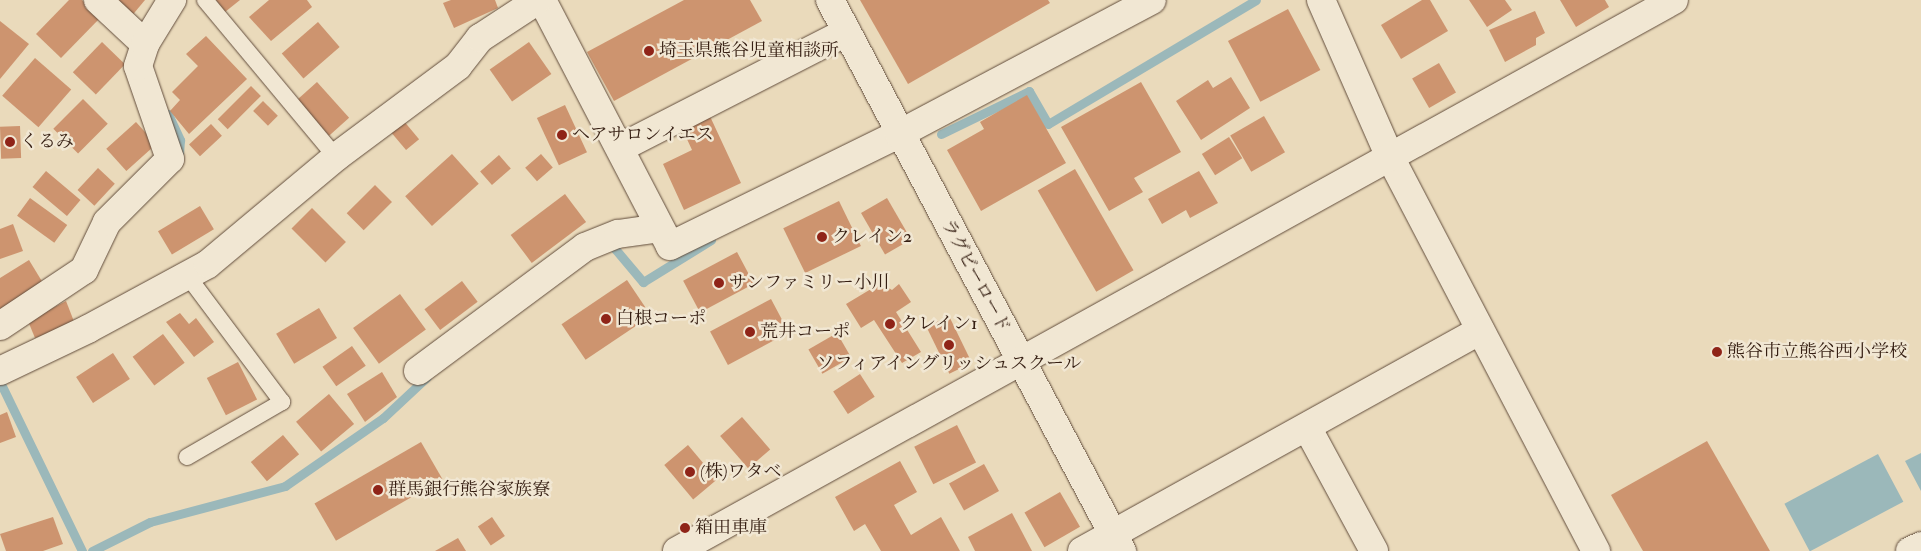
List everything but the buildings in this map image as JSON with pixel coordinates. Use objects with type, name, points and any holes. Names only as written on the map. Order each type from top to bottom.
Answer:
[{"type":"street","points":[[98,0],[145,44]]},
{"type":"street","points":[[0,326],[84,270],[107,222],[170,159],[138,66],[145,44],[172,0]]},
{"type":"street","points":[[0,371],[208,264],[336,157],[458,66],[480,38],[538,0]]},
{"type":"street","points":[[542,0],[670,246],[899,134],[1152,0]]},
{"type":"street","name":"ラグビーロード","points":[[830,0],[899,134],[1118,542]]},
{"type":"street","points":[[1321,0],[1390,157],[1596,551]]},
{"type":"street","points":[[677,551],[711,543],[1020,360],[1390,157],[1666,2]]},
{"type":"street","points":[[620,148],[847,32]]},
{"type":"street","points":[[418,371],[584,247],[618,234],[660,228]]},
{"type":"street","points":[[1082,551],[1118,542],[1307,427],[1480,330]]},
{"type":"street","points":[[1307,427],[1374,551]]},
{"type":"street","points":[[1910,551],[1921,546]]},
{"type":"lane","points":[[205,0],[336,157]]},
{"type":"lane","points":[[187,275],[282,402],[187,457]]},
{"type":"water","points":[[1921,453],[1921,491],[1905,461]]},
{"type":"water","points":[[1878,454],[1903,502],[1811,551],[1784,504]]},
{"type":"waterway","points":[[941,134],[1029,91],[1048,124],[1256,0]]},
{"type":"waterway","points":[[168,114],[180,140],[179,156]]},
{"type":"waterway","points":[[611,244],[643,282],[711,240]]},
{"type":"waterway","points":[[92,551],[150,522],[285,486],[383,418],[427,377]]},
{"type":"waterway","points":[[0,382],[82,551]]},
{"type":"place","name":"埼玉県熊谷児童相談所","points":[[649,51]]},
{"type":"place","name":"ヘアサロンイエス","points":[[562,135]]},
{"type":"place","name":"くるみ","points":[[10,142]]},
{"type":"place","name":"クレイン2","points":[[822,237]]},
{"type":"place","name":"サンファミリー小川","points":[[719,283]]},
{"type":"place","name":"白根コーポ","points":[[606,319]]},
{"type":"place","name":"クレイン1","points":[[890,324]]},
{"type":"place","name":"荒井コーポ","points":[[750,332]]},
{"type":"place","name":"ソフィアイングリッシュスクール","points":[[949,345]]},
{"type":"place","name":"熊谷市立熊谷西小学校","points":[[1717,352]]},
{"type":"place","name":"(株)ワタベ","points":[[690,472]]},
{"type":"place","name":"群馬銀行熊谷家族寮","points":[[378,490]]},
{"type":"place","name":"箱田車庫","points":[[685,528]]}]
